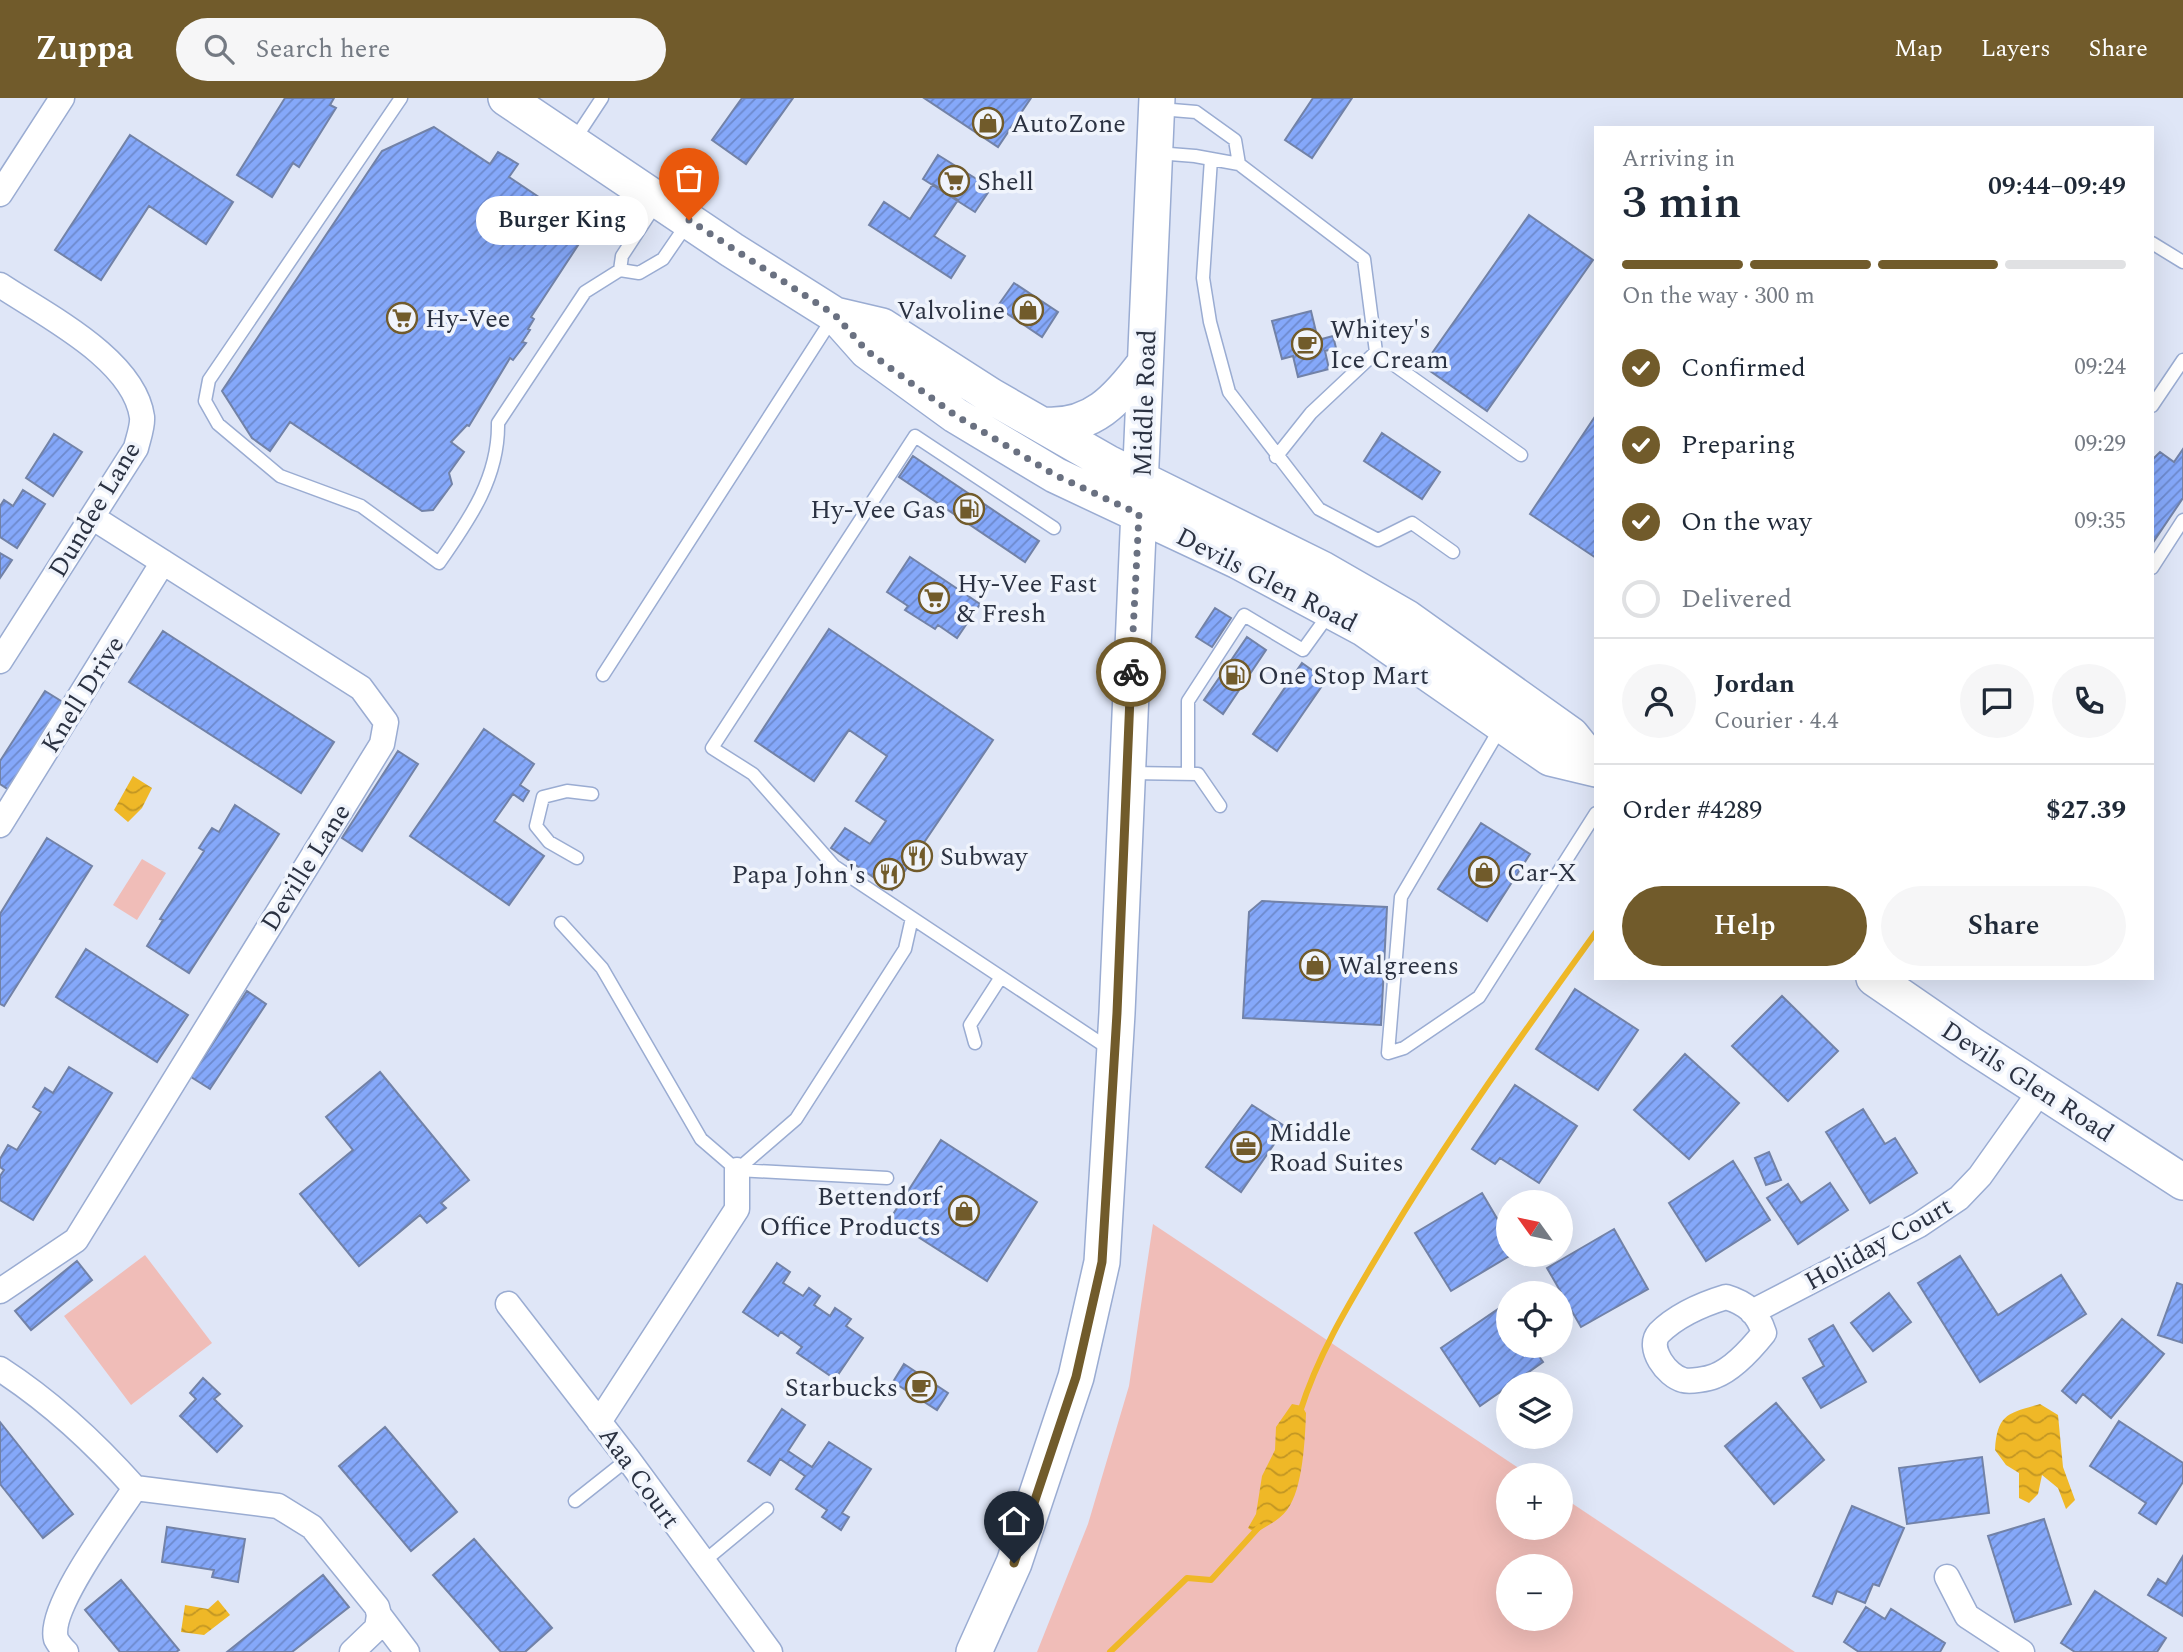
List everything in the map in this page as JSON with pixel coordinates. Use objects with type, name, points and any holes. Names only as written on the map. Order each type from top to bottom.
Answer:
[{"type":"main road","name":"Devils Glen Road","points":[[506,98],[835,315],[867,351],[955,415],[1055,475],[1237,561],[1340,597],[1452,649],[1571,735],[1594,764]]},
{"type":"main road","name":"Middle Road","points":[[974,1652],[1014,1563],[1076,1377],[1102,1262],[1115,1053],[1157,103]]},
{"type":"main road","name":"Devils Glen Road","points":[[835,315],[882,326],[1043,425],[1141,479],[1291,553],[1406,656],[1550,758],[1594,767]]},
{"type":"main road","points":[[1043,425],[1058,426],[1086,421],[1123,391],[1145,363]]},
{"type":"main road","name":"Devils Glen Road","points":[[1877,980],[2183,1182]]},
{"type":"street","points":[[0,194],[62,98]]},
{"type":"street","name":"Dundee Lane","points":[[0,285],[115,363],[134,391],[143,418],[136,448],[0,661]]},
{"type":"street","name":"Deville Lane","points":[[0,1291],[76,1240],[382,744],[386,722],[361,688],[92,517]]},
{"type":"street","name":"Knell Drive","points":[[0,825],[163,562]]},
{"type":"street","name":"Holiday Court","points":[[1752,1312],[1919,1225],[1959,1198],[1980,1176],[2041,1090]]},
{"type":"street","points":[[600,1422],[737,1209],[737,1170]]},
{"type":"street","name":"Aaa Court","points":[[508,1304],[628,1458],[702,1563],[770,1652]]},
{"type":"street","points":[[0,1368],[34,1391],[103,1451],[135,1488],[278,1506],[312,1527],[377,1607],[407,1652]]},
{"type":"street","points":[[66,1652],[56,1639],[57,1613],[85,1564],[135,1488]]},
{"type":"street","points":[[1947,1577],[1967,1616],[2022,1652]]},
{"type":"street","points":[[352,1652],[377,1628],[380,1615]]},
{"type":"lane","points":[[401,98],[209,380],[205,401],[218,425],[280,476],[361,506],[439,563],[480,505],[498,441],[498,423],[584,292],[620,270],[639,273],[663,259],[689,220]]},
{"type":"lane","points":[[572,143],[602,98]]},
{"type":"lane","points":[[1157,103],[1196,112],[1235,140],[1239,164]]},
{"type":"lane","points":[[1155,153],[1239,164],[1364,259],[1376,352],[1521,455]]},
{"type":"lane","points":[[1211,159],[1203,278],[1210,322],[1229,392],[1276,457],[1319,509],[1378,540],[1412,523],[1453,552]]},
{"type":"lane","points":[[620,270],[622,256],[659,200]]},
{"type":"lane","points":[[2154,244],[2183,262]]},
{"type":"lane","points":[[603,675],[835,315]]},
{"type":"lane","points":[[1276,457],[1311,413],[1376,352]]},
{"type":"lane","points":[[2154,403],[2183,360]]},
{"type":"lane","points":[[1054,528],[915,436],[712,748],[752,774],[834,866],[1115,1053]]},
{"type":"lane","points":[[2154,565],[2183,520]]},
{"type":"lane","points":[[1188,774],[1188,701],[1244,615],[1303,650],[1340,597]]},
{"type":"lane","points":[[1503,723],[1401,897],[1388,1053],[1404,1048],[1479,997],[1594,816]]},
{"type":"lane","points":[[1127,772],[1198,774],[1220,806]]},
{"type":"lane","points":[[576,858],[549,842],[536,827],[543,797],[567,791],[592,794]]},
{"type":"lane","points":[[737,1170],[796,1119],[905,949],[912,918]]},
{"type":"lane","points":[[561,923],[602,968],[701,1139],[737,1170],[887,1178]]},
{"type":"lane","points":[[975,1043],[970,1025],[1001,977]]},
{"type":"lane","points":[[575,1501],[628,1458]]},
{"type":"lane","points":[[702,1563],[767,1509]]},
{"type":"shaded area","points":[[142,859],[166,873],[137,920],[113,905]]},
{"type":"shaded area","points":[[1153,1224],[1511,1463],[1496,1463],[1496,1540],[1573,1540],[1573,1504],[1795,1652],[1037,1652],[1088,1524],[1129,1386]]},
{"type":"shaded area","points":[[145,1255],[212,1343],[131,1405],[64,1316]]},
{"type":"water","points":[[133,776],[152,788],[142,808],[128,822],[114,810]]},
{"type":"water","points":[[1292,1404],[1302,1406],[1306,1413],[1297,1490],[1284,1514],[1256,1533],[1248,1528],[1256,1514],[1262,1476],[1275,1450],[1276,1427]]},
{"type":"water","points":[[2040,1404],[2058,1415],[2063,1467],[2075,1500],[2066,1509],[2058,1488],[2042,1475],[2038,1494],[2029,1503],[2019,1498],[2019,1473],[2006,1465],[1995,1450],[1998,1429],[2006,1417]]},
{"type":"water","points":[[218,1600],[230,1615],[204,1635],[181,1632],[185,1605],[208,1609]]},
{"type":"building","points":[[285,98],[334,98],[330,105],[336,108],[299,167],[293,163],[272,197],[237,175]]},
{"type":"building","points":[[742,98],[793,98],[746,164],[712,140]]},
{"type":"building","name":"AutoZone","points":[[924,98],[1031,98],[998,147]]},
{"type":"building","points":[[1313,98],[1352,98],[1312,158],[1285,140]]},
{"type":"building","name":"Hy-Vee","points":[[434,127],[490,164],[498,152],[518,164],[509,177],[588,230],[531,317],[534,319],[522,342],[526,343],[513,360],[510,358],[469,426],[451,442],[464,452],[449,473],[452,484],[433,510],[422,511],[290,422],[270,451],[252,438],[222,391],[382,151]]},
{"type":"building","points":[[130,135],[233,202],[206,244],[149,206],[101,280],[55,250]]},
{"type":"building","name":"Shell","points":[[938,155],[991,188],[975,212],[923,179]]},
{"type":"building","name":"Shell","points":[[933,184],[958,200],[934,236],[965,256],[951,278],[869,225],[884,202],[910,219]]},
{"type":"building","points":[[1529,215],[1593,260],[1487,411],[1423,366]]},
{"type":"building","name":"Valvoline","points":[[1014,283],[1058,312],[1042,337],[997,307]]},
{"type":"building","name":"Whitey's Ice Cream","points":[[1311,311],[1318,340],[1333,336],[1336,348],[1325,351],[1329,369],[1298,377],[1293,356],[1282,359],[1272,321]]},
{"type":"building","points":[[1594,418],[1594,557],[1530,514]]},
{"type":"building","points":[[1382,433],[1440,472],[1422,499],[1364,461]]},
{"type":"building","points":[[54,434],[82,452],[53,496],[26,478]]},
{"type":"building","points":[[2183,449],[2183,498],[2154,541],[2154,458],[2160,452],[2174,462]]},
{"type":"building","name":"Hy-Vee Gas","points":[[913,456],[1039,541],[1025,562],[899,477]]},
{"type":"building","points":[[23,490],[45,504],[17,548],[0,537],[0,506],[4,500],[13,506]]},
{"type":"building","points":[[0,553],[12,560],[0,578]]},
{"type":"building","name":"Hy-Vee Fast & Fresh","points":[[910,557],[980,604],[957,638],[938,625],[935,629],[905,610],[908,606],[887,592]]},
{"type":"building","points":[[1215,608],[1231,618],[1212,647],[1196,637]]},
{"type":"building","points":[[829,629],[993,740],[892,890],[831,848],[845,828],[870,844],[886,821],[856,801],[887,756],[849,730],[814,781],[755,741]]},
{"type":"building","points":[[163,631],[334,742],[301,793],[129,682]]},
{"type":"building","name":"One Stop Mart","points":[[1247,637],[1266,650],[1223,714],[1204,700]]},
{"type":"building","points":[[1302,663],[1326,680],[1277,751],[1253,734]]},
{"type":"building","points":[[45,691],[66,704],[9,790],[0,784],[0,761]]},
{"type":"building","points":[[484,729],[534,764],[520,785],[529,791],[523,801],[513,794],[494,821],[544,856],[509,905],[410,836]]},
{"type":"building","points":[[398,751],[418,764],[362,851],[342,838]]},
{"type":"building","points":[[235,805],[279,834],[189,973],[147,946],[163,920],[160,919],[204,851],[199,848],[212,828],[219,832]]},
{"type":"building","name":"Car-X","points":[[1481,823],[1530,854],[1487,921],[1438,889]]},
{"type":"building","points":[[47,838],[92,866],[4,1006],[0,1004],[0,914]]},
{"type":"building","name":"Walgreens","points":[[1262,901],[1387,907],[1381,1025],[1243,1018],[1249,912]]},
{"type":"building","points":[[86,949],[188,1015],[157,1062],[56,997]]},
{"type":"building","points":[[1575,989],[1638,1030],[1598,1090],[1536,1049]]},
{"type":"building","points":[[247,991],[266,1004],[210,1089],[191,1077]]},
{"type":"building","points":[[1782,996],[1838,1051],[1788,1101],[1732,1046]]},
{"type":"building","points":[[1685,1054],[1739,1103],[1689,1159],[1634,1110]]},
{"type":"building","points":[[69,1067],[112,1093],[33,1220],[0,1200],[0,1176],[4,1170],[0,1167],[0,1159],[8,1145],[17,1150],[41,1112],[33,1107],[45,1088],[53,1093]]},
{"type":"building","points":[[380,1072],[469,1180],[441,1203],[446,1208],[427,1223],[420,1215],[359,1266],[300,1194],[353,1150],[326,1117]]},
{"type":"building","points":[[1515,1085],[1577,1126],[1539,1183],[1500,1158],[1495,1164],[1472,1149]]},
{"type":"building","name":"Middle Road Suites","points":[[1252,1105],[1286,1127],[1241,1192],[1206,1167]]},
{"type":"building","points":[[1863,1109],[1885,1144],[1895,1138],[1917,1173],[1870,1203],[1826,1132]]},
{"type":"building","name":"Bettendorf Office Products","points":[[941,1140],[1037,1202],[987,1281],[890,1219]]},
{"type":"building","points":[[1769,1152],[1781,1180],[1766,1185],[1755,1158]]},
{"type":"building","points":[[1733,1161],[1770,1220],[1706,1261],[1669,1203]]},
{"type":"building","points":[[1830,1183],[1848,1210],[1798,1244],[1767,1198],[1788,1184],[1801,1203]]},
{"type":"building","points":[[1482,1193],[1496,1217],[1496,1264],[1451,1291],[1415,1233]]},
{"type":"building","points":[[1614,1229],[1648,1289],[1581,1327],[1573,1313],[1573,1281],[1554,1281],[1547,1268],[1573,1267],[1573,1253]]},
{"type":"building","points":[[1960,1256],[1998,1315],[2061,1275],[2086,1314],[1980,1382],[1918,1283]]},
{"type":"building","points":[[77,1261],[92,1280],[31,1330],[15,1311]]},
{"type":"building","points":[[777,1263],[790,1272],[783,1283],[803,1296],[809,1288],[820,1296],[814,1305],[830,1316],[835,1308],[851,1319],[846,1326],[863,1338],[835,1379],[797,1353],[802,1347],[781,1332],[778,1336],[743,1312]]},
{"type":"building","points":[[2177,1283],[2183,1285],[2183,1343],[2158,1335]]},
{"type":"building","points":[[1889,1293],[1911,1322],[1873,1351],[1851,1323]]},
{"type":"building","points":[[1496,1310],[1496,1358],[1540,1358],[1543,1362],[1529,1372],[1496,1372],[1496,1395],[1480,1406],[1441,1348]]},
{"type":"building","points":[[2122,1319],[2164,1354],[2111,1418],[2083,1394],[2076,1403],[2062,1391]]},
{"type":"building","points":[[1833,1325],[1866,1382],[1821,1408],[1803,1378],[1824,1366],[1809,1339]]},
{"type":"building","name":"Starbucks","points":[[904,1364],[948,1393],[937,1410],[893,1382]]},
{"type":"building","points":[[203,1378],[220,1394],[214,1399],[242,1426],[217,1452],[180,1416],[196,1399],[190,1393]]},
{"type":"building","points":[[1776,1403],[1824,1460],[1774,1504],[1725,1446]]},
{"type":"building","points":[[782,1409],[805,1425],[788,1451],[812,1467],[829,1442],[871,1469],[842,1513],[849,1517],[841,1530],[822,1517],[827,1510],[796,1489],[805,1476],[780,1459],[770,1475],[748,1461]]},
{"type":"building","points":[[2119,1421],[2183,1463],[2183,1482],[2156,1524],[2139,1513],[2146,1503],[2090,1466]]},
{"type":"building","points":[[0,1422],[73,1514],[43,1538],[0,1484]]},
{"type":"building","points":[[385,1427],[457,1512],[411,1551],[339,1466]]},
{"type":"building","points":[[1982,1457],[1989,1513],[1907,1524],[1899,1468]]},
{"type":"building","points":[[1852,1506],[1904,1528],[1879,1586],[1873,1584],[1865,1603],[1837,1591],[1832,1604],[1813,1596]]},
{"type":"building","points":[[2044,1519],[2071,1604],[2015,1622],[1988,1536]]},
{"type":"building","points":[[167,1527],[245,1539],[238,1582],[212,1577],[214,1570],[162,1562]]},
{"type":"building","points":[[474,1539],[552,1628],[525,1652],[501,1652],[433,1575]]},
{"type":"building","points":[[2183,1556],[2183,1616],[2148,1595],[2158,1579],[2166,1584]]},
{"type":"building","points":[[323,1575],[349,1607],[292,1652],[227,1652]]},
{"type":"building","points":[[121,1580],[179,1650],[120,1652],[85,1610]]},
{"type":"building","points":[[2095,1591],[2166,1638],[2157,1652],[2075,1652],[2061,1643]]},
{"type":"building","points":[[1866,1607],[1885,1619],[1891,1609],[1945,1643],[1940,1652],[1859,1652],[1844,1642]]},
{"type":"waterway","points":[[1300,1412],[1336,1329],[1406,1209],[1485,1089],[1594,935]]},
{"type":"waterway","points":[[1110,1652],[1187,1578],[1211,1580],[1259,1527]]},
{"type":"way so far","points":[[689,220],[835,315],[867,351],[955,415],[1055,475],[1139,514],[1131,672]]},
{"type":"place","name":"AutoZone","points":[[988,123]]},
{"type":"place","name":"Shell","points":[[954,181]]},
{"type":"place","name":"Burger King","points":[[689,220]]},
{"type":"place","name":"Valvoline","points":[[1028,310]]},
{"type":"place","name":"Hy-Vee","points":[[402,318]]},
{"type":"place","name":"Whitey's Ice Cream","points":[[1307,344]]},
{"type":"place","name":"Hy-Vee Gas","points":[[969,509]]},
{"type":"place","name":"Hy-Vee Fast & Fresh","points":[[934,598]]},
{"type":"place","name":"One Stop Mart","points":[[1235,675]]},
{"type":"place","name":"Subway","points":[[917,856]]},
{"type":"place","name":"Car-X","points":[[1484,872]]},
{"type":"place","name":"Papa John's","points":[[889,874]]},
{"type":"place","name":"Walgreens","points":[[1315,965]]},
{"type":"place","name":"Middle Road Suites","points":[[1246,1147]]},
{"type":"place","name":"Bettendorf Office Products","points":[[964,1211]]},
{"type":"place","name":"Starbucks","points":[[921,1387]]},
{"type":"route","points":[[1014,1563],[1076,1377],[1102,1262],[1117,1013],[1131,672]]}]
